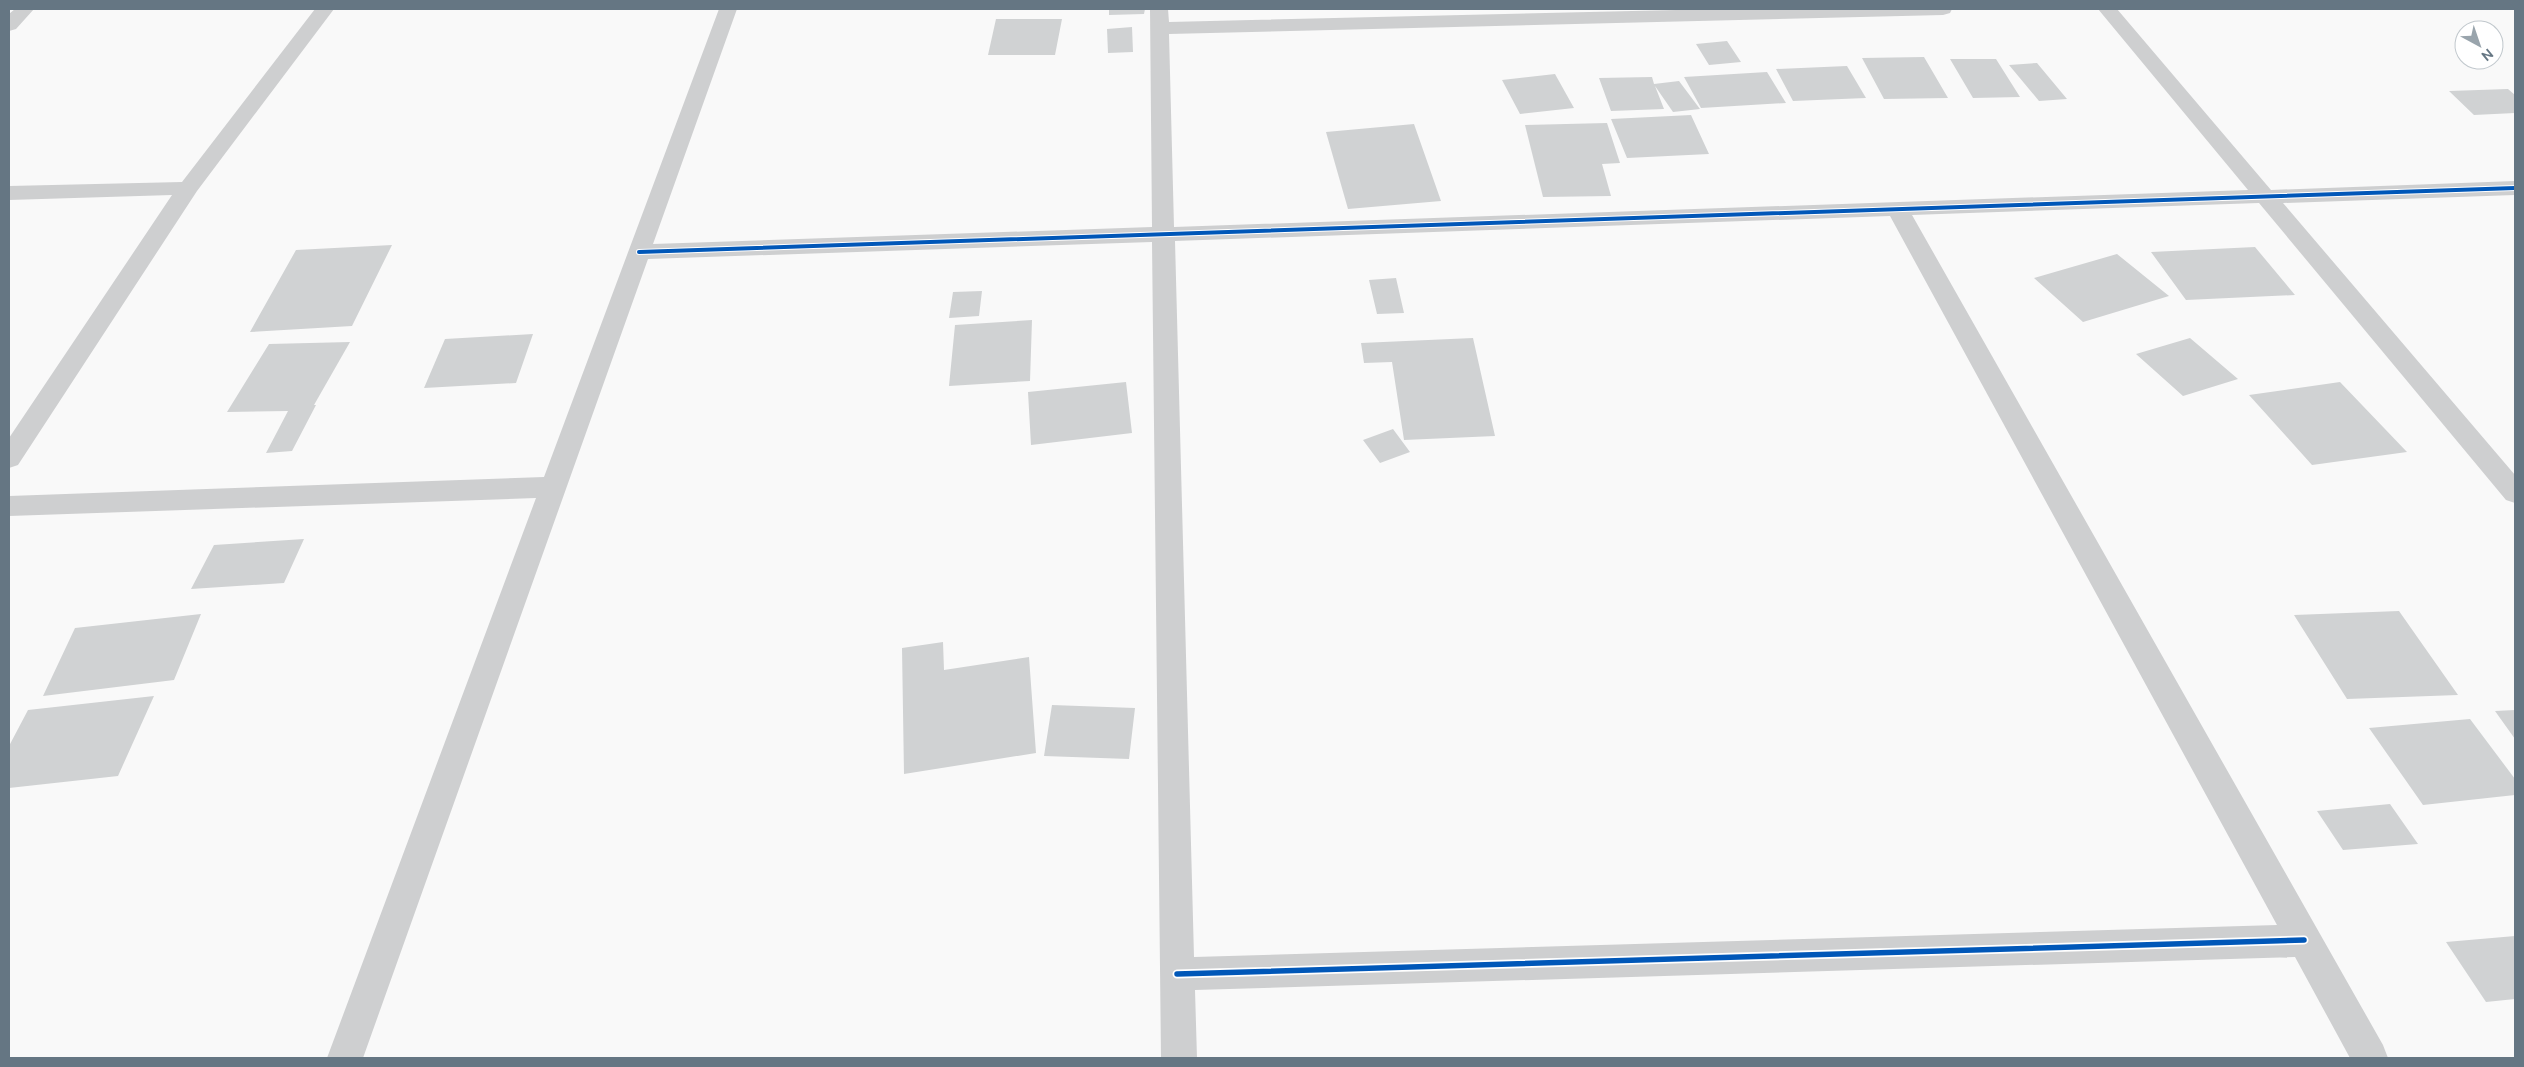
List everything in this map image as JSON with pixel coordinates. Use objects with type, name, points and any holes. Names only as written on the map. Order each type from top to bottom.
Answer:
[{"type":"street","points":[[9,25],[25,9]]},
{"type":"street","points":[[9,458],[188,188],[325,9]]},
{"type":"street","points":[[345,1058],[728,9]]},
{"type":"street","points":[[1179,1058],[1159,18],[1943,9]]},
{"type":"street","points":[[2107,9],[2515,494]]},
{"type":"street","points":[[9,193],[188,188]]},
{"type":"street","points":[[639,252],[1163,232],[1898,210],[2515,188]]},
{"type":"street","points":[[1898,210],[2370,1058]]},
{"type":"street","points":[[9,506],[553,487]]},
{"type":"street","points":[[1177,974],[2304,940]]},
{"type":"building","points":[[1109,9],[1145,9],[1144,14],[1109,15]]},
{"type":"building","points":[[996,19],[1062,19],[1055,55],[988,55]]},
{"type":"building","points":[[1132,27],[1133,52],[1108,53],[1107,29]]},
{"type":"building","points":[[1727,41],[1741,62],[1709,65],[1696,44]]},
{"type":"building","points":[[1924,57],[1948,98],[1884,99],[1862,58]]},
{"type":"building","points":[[1950,59],[1996,59],[2020,97],[1973,98]]},
{"type":"building","points":[[2037,63],[2067,99],[2039,101],[2009,65]]},
{"type":"building","points":[[1847,66],[1866,98],[1793,101],[1776,69]]},
{"type":"building","points":[[1767,72],[1786,103],[1701,108],[1684,77]]},
{"type":"building","points":[[1555,74],[1574,108],[1520,114],[1502,80]]},
{"type":"building","points":[[1652,77],[1654,84],[1679,81],[1700,109],[1673,112],[1655,86],[1664,109],[1611,111],[1599,78]]},
{"type":"building","points":[[2508,89],[2515,95],[2515,113],[2474,115],[2449,91]]},
{"type":"building","points":[[1691,115],[1709,154],[1627,158],[1611,119]]},
{"type":"building","points":[[1607,123],[1620,163],[1602,164],[1611,196],[1543,197],[1525,125]]},
{"type":"building","points":[[1414,124],[1441,201],[1348,209],[1326,132]]},
{"type":"building","points":[[392,245],[352,326],[250,332],[296,250]]},
{"type":"building","points":[[2255,247],[2295,295],[2186,300],[2151,252]]},
{"type":"building","points":[[2117,254],[2169,296],[2083,322],[2034,278]]},
{"type":"building","points":[[1396,278],[1404,313],[1377,314],[1369,280]]},
{"type":"building","points":[[982,291],[979,316],[949,318],[953,292]]},
{"type":"building","points":[[1032,320],[1030,381],[949,386],[955,325]]},
{"type":"building","points":[[533,334],[516,383],[424,388],[445,339]]},
{"type":"building","points":[[1473,338],[1495,436],[1404,440],[1392,362],[1364,363],[1361,343]]},
{"type":"building","points":[[2190,338],[2238,379],[2183,396],[2136,354]]},
{"type":"building","points":[[350,342],[314,405],[316,405],[292,451],[266,453],[288,411],[227,412],[269,344]]},
{"type":"building","points":[[1126,382],[1132,433],[1031,445],[1028,392]]},
{"type":"building","points":[[2340,382],[2407,452],[2312,465],[2249,395]]},
{"type":"building","points":[[1393,429],[1410,452],[1380,463],[1363,440]]},
{"type":"building","points":[[304,539],[284,583],[191,589],[214,545]]},
{"type":"building","points":[[2399,611],[2458,695],[2347,699],[2294,615]]},
{"type":"building","points":[[201,614],[174,680],[43,696],[75,628]]},
{"type":"building","points":[[943,642],[944,670],[1029,657],[1036,753],[904,774],[902,648]]},
{"type":"building","points":[[154,696],[118,776],[9,788],[9,746],[28,710]]},
{"type":"building","points":[[1052,705],[1135,708],[1129,759],[1044,756]]},
{"type":"building","points":[[2515,710],[2515,739],[2495,711]]},
{"type":"building","points":[[2470,719],[2515,779],[2515,795],[2423,805],[2369,728]]},
{"type":"building","points":[[2390,804],[2418,844],[2343,850],[2317,811]]},
{"type":"building","points":[[2515,936],[2515,999],[2486,1002],[2446,942]]},
{"type":"cycle path","points":[[639,252],[2515,188]]},
{"type":"cycle path","points":[[1177,974],[2304,940]]}]
